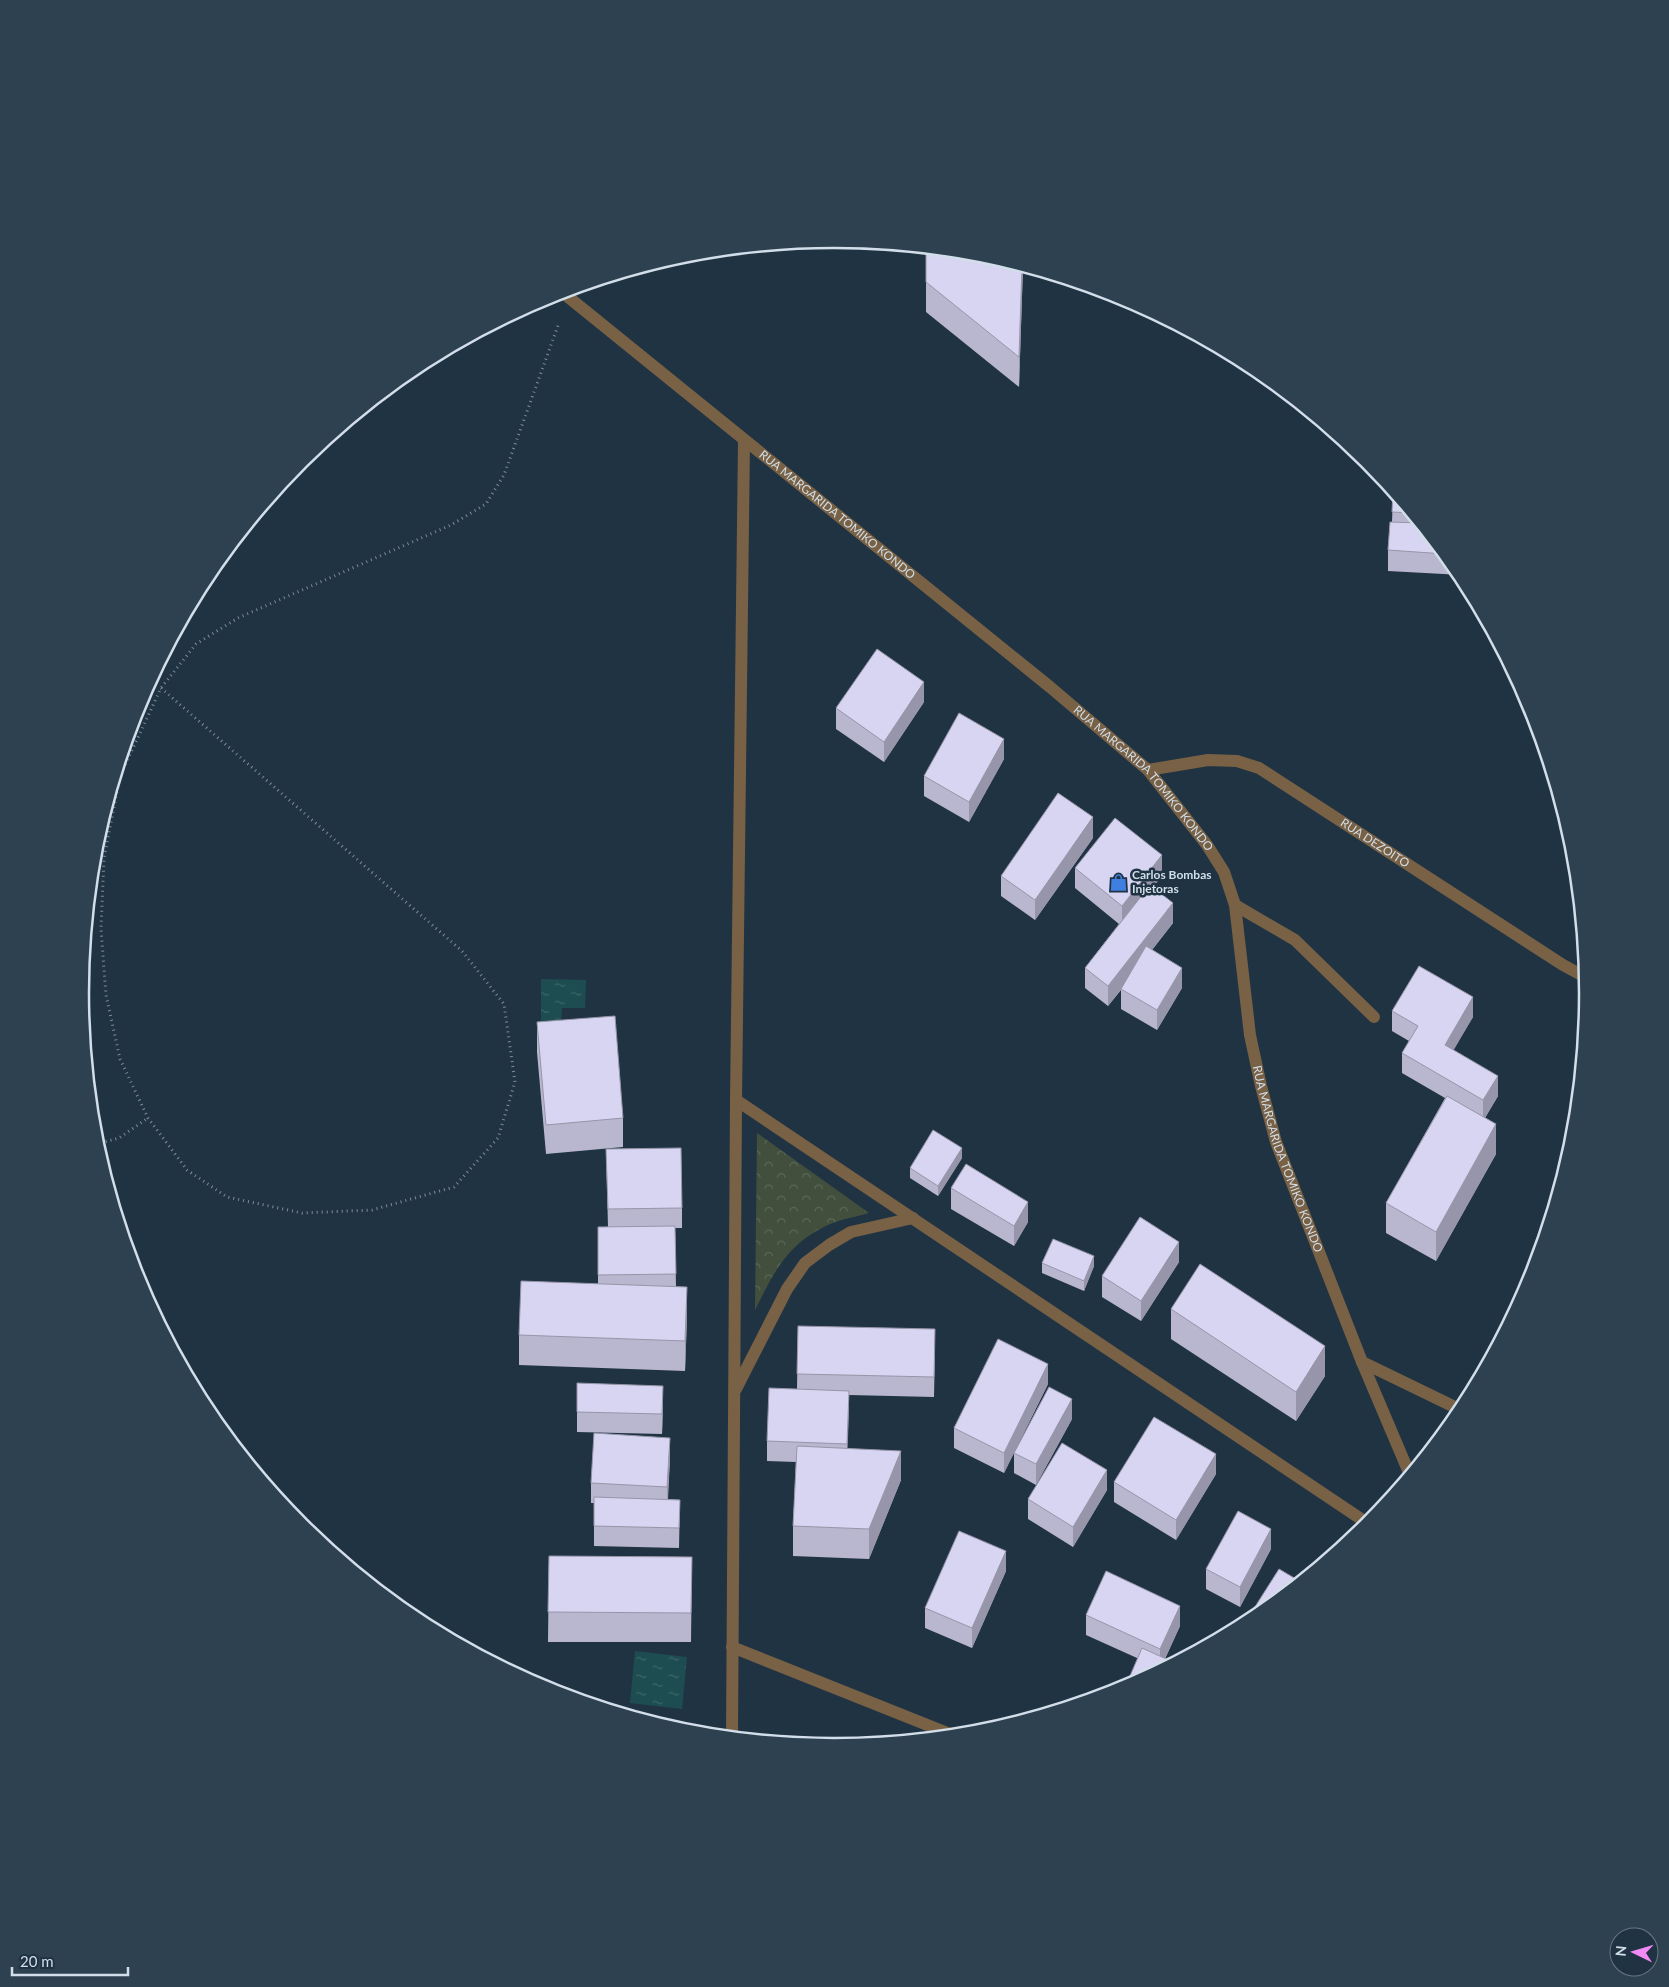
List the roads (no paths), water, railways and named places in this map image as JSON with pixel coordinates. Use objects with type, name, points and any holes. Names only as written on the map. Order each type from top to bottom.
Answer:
[{"type":"street","name":"RUA MARGARIDA TOMIKO KONDO","points":[[569,297],[1042,681],[1148,770],[1207,845],[1224,872],[1235,904],[1250,1035],[1276,1142],[1362,1362],[1408,1469]]},
{"type":"street","points":[[732,1732],[736,1100],[744,441]]},
{"type":"street","name":"RUA DEZOITO","points":[[1148,770],[1208,760],[1237,761],[1259,768],[1563,965],[1580,974]]},
{"type":"street","points":[[1235,904],[1296,940],[1374,1018]]},
{"type":"street","points":[[736,1100],[1363,1520]]},
{"type":"street","points":[[734,1392],[787,1289],[805,1264],[829,1245],[851,1232],[913,1218]]},
{"type":"street","points":[[1362,1362],[1455,1407]]},
{"type":"street","points":[[732,1647],[944,1731]]},
{"type":"water","points":[[541,979],[586,980],[585,1008],[562,1008],[561,1025],[541,1024]]},
{"type":"water","points":[[635,1651],[687,1657],[682,1709],[630,1703]]},
{"type":"place","name":"Carlos Bombas Injetoras","points":[[1118,882]]}]
